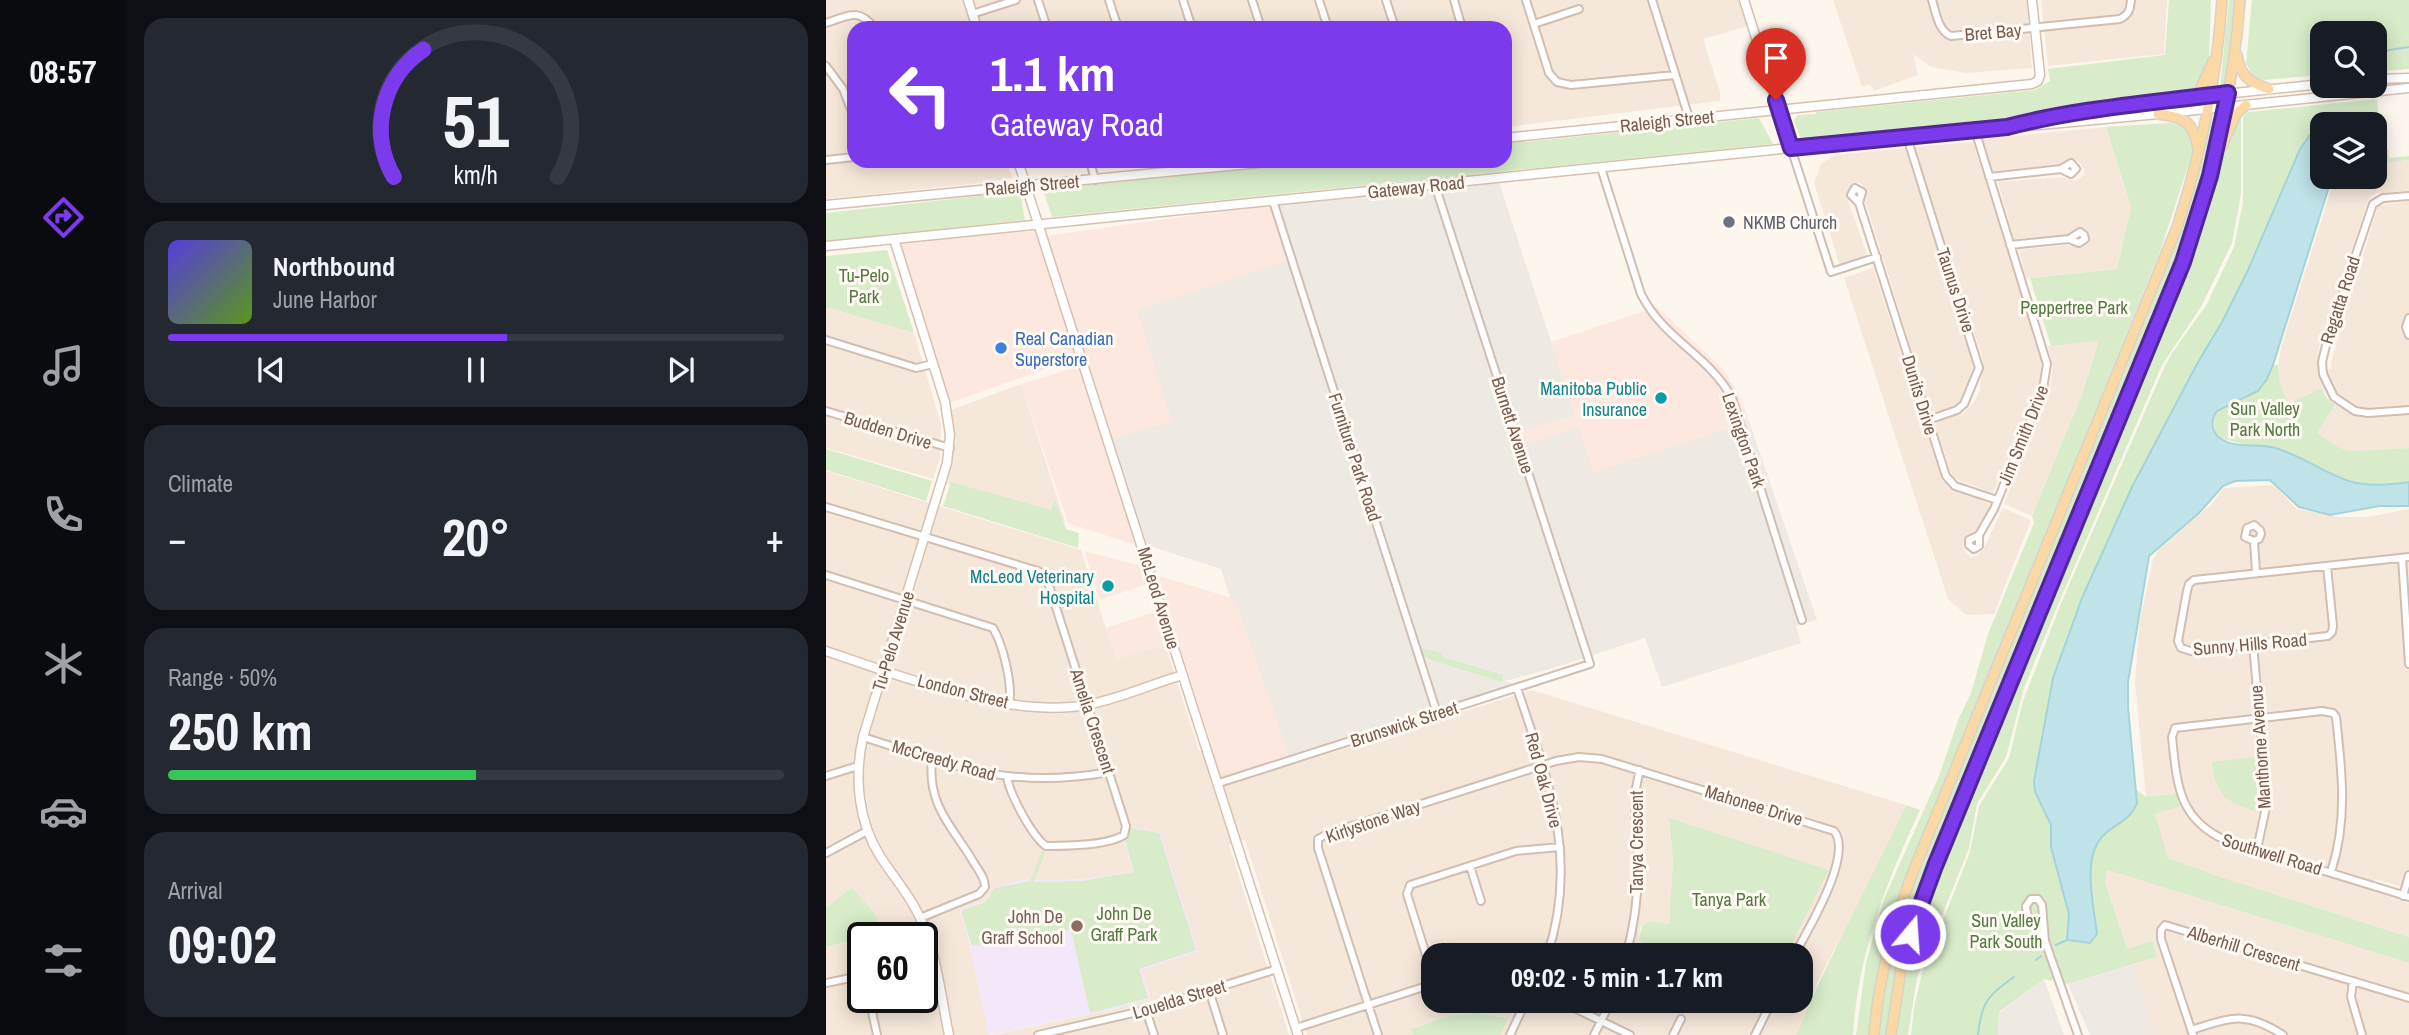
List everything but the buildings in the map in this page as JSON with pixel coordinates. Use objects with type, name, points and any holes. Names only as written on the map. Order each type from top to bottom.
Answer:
[{"type":"main road","points":[[1874,1035],[1884,964],[1911,877],[2158,279],[2177,227],[2199,154],[2211,96],[2222,0]]},
{"type":"main road","points":[[1891,1035],[1902,963],[1920,902],[2183,262],[2215,160],[2236,48],[2240,0]]},
{"type":"main road","points":[[2236,48],[2244,77],[2251,83],[2269,89]]},
{"type":"main road","points":[[2191,98],[2200,90],[2218,50]]},
{"type":"main road","points":[[2215,160],[2237,112],[2246,105]]},
{"type":"main road","points":[[2158,114],[2189,123],[2199,154]]},
{"type":"street","points":[[968,0],[974,21]]},
{"type":"street","points":[[972,15],[1016,0]]},
{"type":"street","points":[[1038,0],[1045,21]]},
{"type":"street","points":[[1109,0],[1116,21]]},
{"type":"street","points":[[1183,0],[1190,21]]},
{"type":"street","points":[[1252,0],[1259,21]]},
{"type":"street","points":[[1319,0],[1326,21]]},
{"type":"street","points":[[1386,0],[1393,21]]},
{"type":"street","points":[[1454,0],[1460,21]]},
{"type":"street","points":[[1526,0],[1549,73],[1563,85],[1675,75]]},
{"type":"street","points":[[1652,0],[1689,118]]},
{"type":"street","points":[[1744,0],[1831,272],[1877,257]]},
{"type":"street","name":"Bret Bay","points":[[1932,0],[1941,27],[1945,34],[1951,36],[2035,28]]},
{"type":"street","points":[[2032,0],[2035,28],[2120,19],[2130,10],[2131,0]]},
{"type":"street","points":[[1534,24],[1579,9]]},
{"type":"street","points":[[826,23],[859,14],[869,21]]},
{"type":"street","name":"Raleigh Street","points":[[1512,137],[2027,85],[2038,81],[2040,73],[2035,28]]},
{"type":"street","points":[[826,66],[844,89],[847,97]]},
{"type":"street","points":[[2387,79],[2409,78]]},
{"type":"street","name":"Gateway Road","points":[[2007,127],[2032,120],[2122,105],[2310,85]]},
{"type":"street","name":"Gateway Road","points":[[826,246],[2409,88]]},
{"type":"street","name":"Jim Smith Drive","points":[[1975,130],[2047,358],[2047,374],[1997,500],[1979,536]]},
{"type":"street","name":"Taunus Drive","points":[[1907,137],[1979,368],[1964,404],[1957,410],[1928,420]]},
{"type":"street","points":[[826,160],[847,158]]},
{"type":"street","name":"McLeod Avenue","points":[[1020,168],[1297,1032]]},
{"type":"street","points":[[1092,168],[1095,180]]},
{"type":"street","name":"Raleigh Street","points":[[826,205],[1211,168]]},
{"type":"street","name":"Lexington Park","points":[[1601,168],[1647,306],[1663,328],[1718,375],[1732,398],[1802,620]]},
{"type":"street","points":[[1989,177],[2061,169]]},
{"type":"street","name":"Burnett Avenue","points":[[1435,185],[1590,664]]},
{"type":"street","name":"Regatta Road","points":[[2409,196],[2383,198],[2372,204],[2322,362],[2323,374],[2334,397],[2355,411],[2368,413],[2409,410]]},
{"type":"street","name":"Furniture Park Road","points":[[1273,201],[1437,713]]},
{"type":"street","name":"Dunits Drive","points":[[1859,204],[1948,481],[1955,486],[1997,500]]},
{"type":"street","name":"Tu-Pelo Avenue","points":[[894,239],[948,417],[950,448],[863,737],[858,766],[859,792],[867,831],[882,859],[906,891],[929,941],[949,1035]]},
{"type":"street","points":[[2010,245],[2069,239]]},
{"type":"street","points":[[2409,318],[2406,327],[2409,335]]},
{"type":"street","points":[[826,340],[916,368],[933,364]]},
{"type":"street","name":"Budden Drive","points":[[826,411],[950,448]]},
{"type":"street","points":[[826,507],[925,538]]},
{"type":"street","name":"Amelia Crescent","points":[[925,538],[1038,571],[1046,576],[1126,825],[1125,835],[1097,842],[1046,846],[1037,837],[1018,806],[1007,777]]},
{"type":"street","points":[[2253,541],[2256,572]]},
{"type":"street","points":[[2406,558],[2409,664]]},
{"type":"street","name":"Sunny Hills Road","points":[[2327,566],[2332,632],[2322,638],[2185,651],[2178,641],[2187,591],[2194,580],[2256,572],[2406,558]]},
{"type":"street","points":[[826,575],[993,628],[1009,677],[1009,704]]},
{"type":"street","name":"Manthorne Avenue","points":[[2253,644],[2267,803],[2257,849]]},
{"type":"street","name":"London Street","points":[[826,651],[884,670],[1009,704],[1088,704],[1183,675]]},
{"type":"street","name":"Brunswick Street","points":[[1219,783],[1590,664]]},
{"type":"street","name":"Red Oak Drive","points":[[1517,688],[1555,810],[1560,847],[1559,903],[1550,943]]},
{"type":"street","points":[[2260,718],[2322,711],[2333,713],[2336,717],[2343,815],[2339,843],[2330,872]]},
{"type":"street","name":"Southwell Road","points":[[2260,718],[2179,726],[2172,732],[2178,786],[2190,813],[2214,836],[2406,897]]},
{"type":"street","name":"McCreedy Road","points":[[863,737],[932,760],[1007,777],[1060,779],[1109,772]]},
{"type":"street","name":"Mahonee Drive","points":[[1542,765],[1590,758],[1640,770],[1830,829],[1837,834],[1839,842],[1834,873],[1800,943]]},
{"type":"street","points":[[920,918],[979,894],[985,887],[981,875],[941,813],[935,799],[932,760]]},
{"type":"street","name":"Kirlystone Way","points":[[1378,1035],[1318,848],[1318,839],[1542,765]]},
{"type":"street","points":[[826,776],[858,766]]},
{"type":"street","name":"Tanya Crescent","points":[[1628,943],[1637,891],[1633,804],[1640,770]]},
{"type":"street","points":[[826,853],[867,831]]},
{"type":"street","points":[[1422,943],[1407,894],[1413,883],[1522,850],[1560,847]]},
{"type":"street","points":[[1470,866],[1481,901]]},
{"type":"street","points":[[2406,897],[2409,875]]},
{"type":"street","points":[[2045,941],[2042,905],[2038,899],[2031,899],[2026,906],[2027,914],[2045,941],[2078,1035]]},
{"type":"street","name":"Alberhill Crescent","points":[[2192,1033],[2161,939],[2161,930],[2165,925],[2409,998]]},
{"type":"street","name":"Louelda Street","points":[[1038,1035],[1083,1029],[1277,969]]},
{"type":"street","points":[[826,983],[847,978]]},
{"type":"street","points":[[2353,981],[2351,997],[2362,1035]]},
{"type":"street","points":[[1297,1032],[1421,988]]},
{"type":"street","points":[[1209,990],[1223,1035]]},
{"type":"street","points":[[1146,1010],[1154,1035]]},
{"type":"street","points":[[872,1013],[877,1035]]},
{"type":"street","points":[[1510,1035],[1520,1013]]},
{"type":"street","points":[[1585,1013],[1630,1035]]},
{"type":"street","points":[[1594,1035],[1606,1013]]},
{"type":"street","points":[[1755,1035],[1766,1013]]},
{"type":"street","points":[[2192,1033],[2237,1018],[2265,1023],[2283,1035]]},
{"type":"street","points":[[1673,1035],[1681,1019]]},
{"type":"shaded area","points":[[826,0],[1746,0],[1752,25],[1703,39],[1720,92],[1720,101],[1512,126],[1512,21],[847,21],[847,168],[1008,168],[1012,178],[826,199]]},
{"type":"shaded area","points":[[1833,0],[2027,0],[2032,68],[1966,73],[1931,67],[1913,54],[1918,75],[1874,91],[1870,84],[1862,87]]},
{"type":"shaded area","points":[[2041,0],[2167,0],[2164,54],[2048,66]]},
{"type":"shaded area","points":[[2106,127],[2131,207],[2117,269],[2026,278],[2019,250],[2066,245],[2082,248],[2089,238],[2085,232],[2078,229],[2064,236],[2014,239],[1998,182],[2061,177],[2075,181],[2084,175],[2084,170],[2080,163],[2072,158],[2059,165],[1991,171],[1981,139]]},
{"type":"shaded area","points":[[1973,142],[2042,361],[2040,387],[1993,493],[1953,478],[1935,425],[1940,420],[1964,413],[1974,402],[1980,390],[1983,360],[1914,147]]},
{"type":"shaded area","points":[[1905,148],[1973,361],[1972,380],[1966,395],[1955,406],[1934,412],[1930,411],[1866,203],[1864,187],[1859,182],[1854,184],[1847,198],[1867,254],[1840,266],[1814,183],[1821,164],[1835,155]]},
{"type":"shaded area","points":[[2409,160],[2409,191],[2376,193],[2369,198],[2319,347],[2318,361],[2320,373],[2331,369],[2378,206],[2409,201],[2409,448],[2350,451],[2340,448],[2317,433],[2335,405],[2321,388],[2288,404],[2280,383],[2278,365],[2282,344],[2331,189],[2387,189],[2387,163]]},
{"type":"shaded area","points":[[1499,182],[1575,415],[1520,432],[1524,445],[1578,427],[1593,472],[1749,421],[1817,620],[1796,626],[1801,643],[1662,687],[1645,638],[1505,681],[1516,685],[1289,756],[1235,600],[1230,598],[1221,569],[1147,545],[1111,439],[1172,421],[1137,310],[1294,258],[1277,204]]},
{"type":"shaded area","points":[[1271,204],[1288,260],[1173,421],[1111,439],[1046,236]]},
{"type":"shaded area","points":[[1037,231],[1077,358],[949,403],[900,242]]},
{"type":"shaded area","points":[[1873,268],[1942,480],[1989,504],[1989,511],[1979,531],[1965,539],[1963,546],[1966,553],[1971,557],[1983,550],[2003,508],[2031,520],[1994,614],[1966,615],[1948,599],[1844,278]]},
{"type":"shaded area","points":[[826,307],[914,333],[941,424],[940,458],[933,479],[826,448]]},
{"type":"shaded area","points":[[1657,307],[1723,369],[1739,394],[1749,421],[1593,472],[1524,445],[1520,432],[1575,415],[1551,342]]},
{"type":"shaded area","points":[[2100,340],[2083,392],[2032,516],[2004,504],[2051,383],[2053,366],[2048,346]]},
{"type":"shaded area","points":[[1080,366],[1139,546],[1068,523],[1021,384]]},
{"type":"shaded area","points":[[1021,384],[1065,522],[947,484],[956,440],[951,410]]},
{"type":"shaded area","points":[[826,471],[1081,550],[1116,659],[1165,644],[1199,751],[1280,728],[1292,765],[1532,690],[1906,805],[1813,994],[1813,943],[1792,943],[1828,870],[1669,819],[1673,860],[1669,924],[1649,923],[1640,927],[1639,937],[1643,943],[1421,943],[1421,1013],[1475,1013],[1411,1029],[1413,1035],[1307,1035],[1245,840],[1229,845],[1289,1035],[992,1035],[1118,1008],[1150,998],[1141,970],[1198,951],[1130,828],[1124,839],[1134,872],[1086,879],[1034,881],[992,893],[985,900],[960,910],[989,1035],[826,1035],[826,947],[847,942],[847,1013],[938,1013],[938,922],[878,922],[873,911],[852,887],[826,908]]},
{"type":"shaded area","points":[[2274,485],[2297,509],[2338,517],[2367,517],[2409,509],[2409,889],[2375,879],[2372,891],[2409,903],[2409,937],[2168,858],[2154,814],[2181,806],[2146,797],[2135,683],[2139,625],[2153,559],[2159,549],[2212,504],[2224,488]]},
{"type":"shaded area","points":[[1084,551],[1142,566],[1147,584],[1100,600]]},
{"type":"shaded area","points":[[1157,575],[1235,599],[1289,756],[1221,775]]},
{"type":"shaded area","points":[[1154,612],[1165,644],[1116,660],[1106,628]]},
{"type":"shaded area","name":"John De Graff Park","points":[[1130,827],[1160,832],[1198,951],[1141,970],[1150,999],[989,1035],[960,910],[985,900],[994,887],[1020,880],[1086,879],[1133,872],[1124,839]]},
{"type":"shaded area","points":[[2107,870],[2409,963],[2409,1035],[2154,1035],[2132,965],[2157,957],[2127,950],[2105,882]]},
{"type":"shaded area","points":[[2132,965],[2154,1035],[2090,1035],[2068,984]]},
{"type":"shaded area","points":[[2044,979],[2064,1035],[1998,1035],[1999,1013]]},
{"type":"shaded area","points":[[1475,1013],[1805,1013],[1796,1035],[1501,1035],[1507,1018]]},
{"type":"green space","points":[[2169,0],[2211,0],[2209,62],[2200,84],[2191,94],[2020,121],[1802,143],[1794,120],[1798,115],[2035,90],[2050,81],[2048,69],[2165,55]]},
{"type":"green space","points":[[2229,0],[2235,0],[2228,74],[2223,87],[2220,87]]},
{"type":"green space","points":[[2252,0],[2409,0],[2409,69],[2387,71],[2387,21],[2310,21],[2310,76],[2263,80],[2252,75],[2246,63]]},
{"type":"green space","name":"Sun Valley Park South","points":[[2377,99],[2378,112],[2310,112],[2310,135],[2293,163],[2248,270],[2132,487],[2066,638],[2053,678],[2041,737],[2035,792],[2051,825],[2051,847],[2069,914],[2067,939],[2097,934],[2090,882],[2093,856],[2104,834],[2131,814],[2137,790],[2146,797],[2176,794],[2181,806],[2155,814],[2168,858],[2409,937],[2409,963],[2107,870],[2105,882],[2127,949],[2152,941],[2157,957],[2068,984],[2044,979],[1999,1012],[1998,1035],[1911,1035],[1922,973],[1970,852],[1979,806],[2009,758],[2023,701],[2062,601],[2164,368],[2207,304],[2234,247],[2243,202],[2243,117],[2248,112]]},
{"type":"green space","points":[[2216,114],[2218,116],[2212,151],[2179,262],[1901,952],[1888,1035],[1877,1035],[1881,998],[1900,919],[2169,259],[2192,190],[2209,125]]},
{"type":"green space","points":[[2239,115],[2241,194],[2232,243],[2201,307],[2162,365],[2057,607],[2024,688],[2006,757],[1977,804],[1969,848],[1917,978],[1908,1035],[1897,1035],[1908,965],[1928,897],[2194,252]]},
{"type":"green space","points":[[1759,118],[1773,144],[1052,217],[1043,189],[1258,168],[1512,168],[1512,143]]},
{"type":"green space","name":"Peppertree Park","points":[[2184,122],[2188,126],[2194,148],[2161,249],[1893,910],[1875,983],[1868,1035],[1856,1035],[1866,963],[1884,899],[1939,776],[1959,718],[1971,693],[1988,634],[2034,523],[2032,516],[2083,392],[2099,341],[2051,346],[2030,278],[2117,269],[2131,207],[2106,127],[2169,123],[2180,125]]},
{"type":"green space","name":"Sun Valley Park South","points":[[2387,149],[2389,158],[2409,156],[2409,160],[2387,163]]},
{"type":"green space","points":[[1015,192],[1021,196],[1025,220],[826,241],[826,213]]},
{"type":"green space","name":"Tu-Pelo Park","points":[[887,250],[914,333],[826,307],[826,256]]},
{"type":"green space","name":"Sun Valley Park North","points":[[2273,365],[2278,365],[2280,383],[2288,404],[2321,388],[2335,405],[2317,433],[2340,448],[2350,451],[2409,448],[2409,482],[2385,485],[2349,481],[2313,464],[2220,438],[2215,432],[2213,416],[2221,409],[2255,392]]},
{"type":"green space","points":[[826,449],[932,481],[926,501],[826,470]]},
{"type":"green space","points":[[951,482],[1051,510],[1055,500],[1066,529],[1079,533],[1078,548],[943,506]]},
{"type":"green space","points":[[1422,648],[1442,653],[1442,657],[1503,675],[1502,682],[1431,660],[1422,655]]},
{"type":"green space","points":[[2256,757],[2259,812],[2238,805],[2220,791],[2212,762]]},
{"type":"green space","points":[[1906,805],[1920,810],[1885,892],[1867,947],[1853,1035],[1796,1035],[1806,1013],[1813,1013],[1813,997]]},
{"type":"green space","name":"Tanya Park","points":[[1669,818],[1829,870],[1792,943],[1642,943],[1639,937],[1642,926],[1649,921],[1669,924],[1673,860]]},
{"type":"green space","name":"John De Graff Park","points":[[1130,828],[1159,833],[1196,950],[1139,969],[1148,998],[1090,1013],[1071,930],[972,946],[961,911],[985,902],[995,888],[1030,881],[1043,849],[1046,850],[1034,882],[1082,881],[1134,872],[1125,839]]},
{"type":"green space","points":[[852,887],[873,911],[878,922],[847,922],[847,942],[826,947],[826,908]]},
{"type":"green space","points":[[1475,1013],[1508,1018],[1501,1035],[1413,1035],[1411,1029],[1451,1016]]},
{"type":"water","points":[[2310,135],[2310,189],[2328,189],[2267,379],[2258,391],[2217,411],[2213,418],[2215,433],[2227,442],[2275,448],[2349,481],[2379,485],[2409,482],[2409,506],[2379,506],[2330,515],[2299,507],[2270,480],[2235,481],[2223,486],[2199,513],[2149,556],[2128,682],[2137,803],[2128,817],[2098,842],[2093,854],[2091,881],[2097,934],[2090,943],[2067,940],[2069,914],[2051,847],[2051,825],[2035,792],[2034,781],[2053,678],[2082,598],[2132,487],[2248,270],[2300,149]]},
{"type":"waterway","points":[[2387,50],[2409,47]]},
{"type":"waterway","points":[[2056,945],[2067,940]]},
{"type":"waterway","points":[[2036,960],[2041,956]]},
{"type":"waterway","points":[[1978,1035],[1981,1015],[1987,1001],[2014,977]]},
{"type":"place","name":"NKMB Church","points":[[1729,222]]},
{"type":"place","name":"Real Canadian Superstore","points":[[1001,348]]},
{"type":"place","name":"Manitoba Public Insurance","points":[[1661,398]]},
{"type":"place","name":"McLeod Veterinary Hospital","points":[[1108,586]]},
{"type":"place","name":"John De Graff School","points":[[1077,926]]},
{"type":"route","points":[[1776,100],[1791,148],[2007,127],[2032,120],[2146,102],[2228,93],[2210,176],[2183,262],[1920,902],[1910,934]]}]
